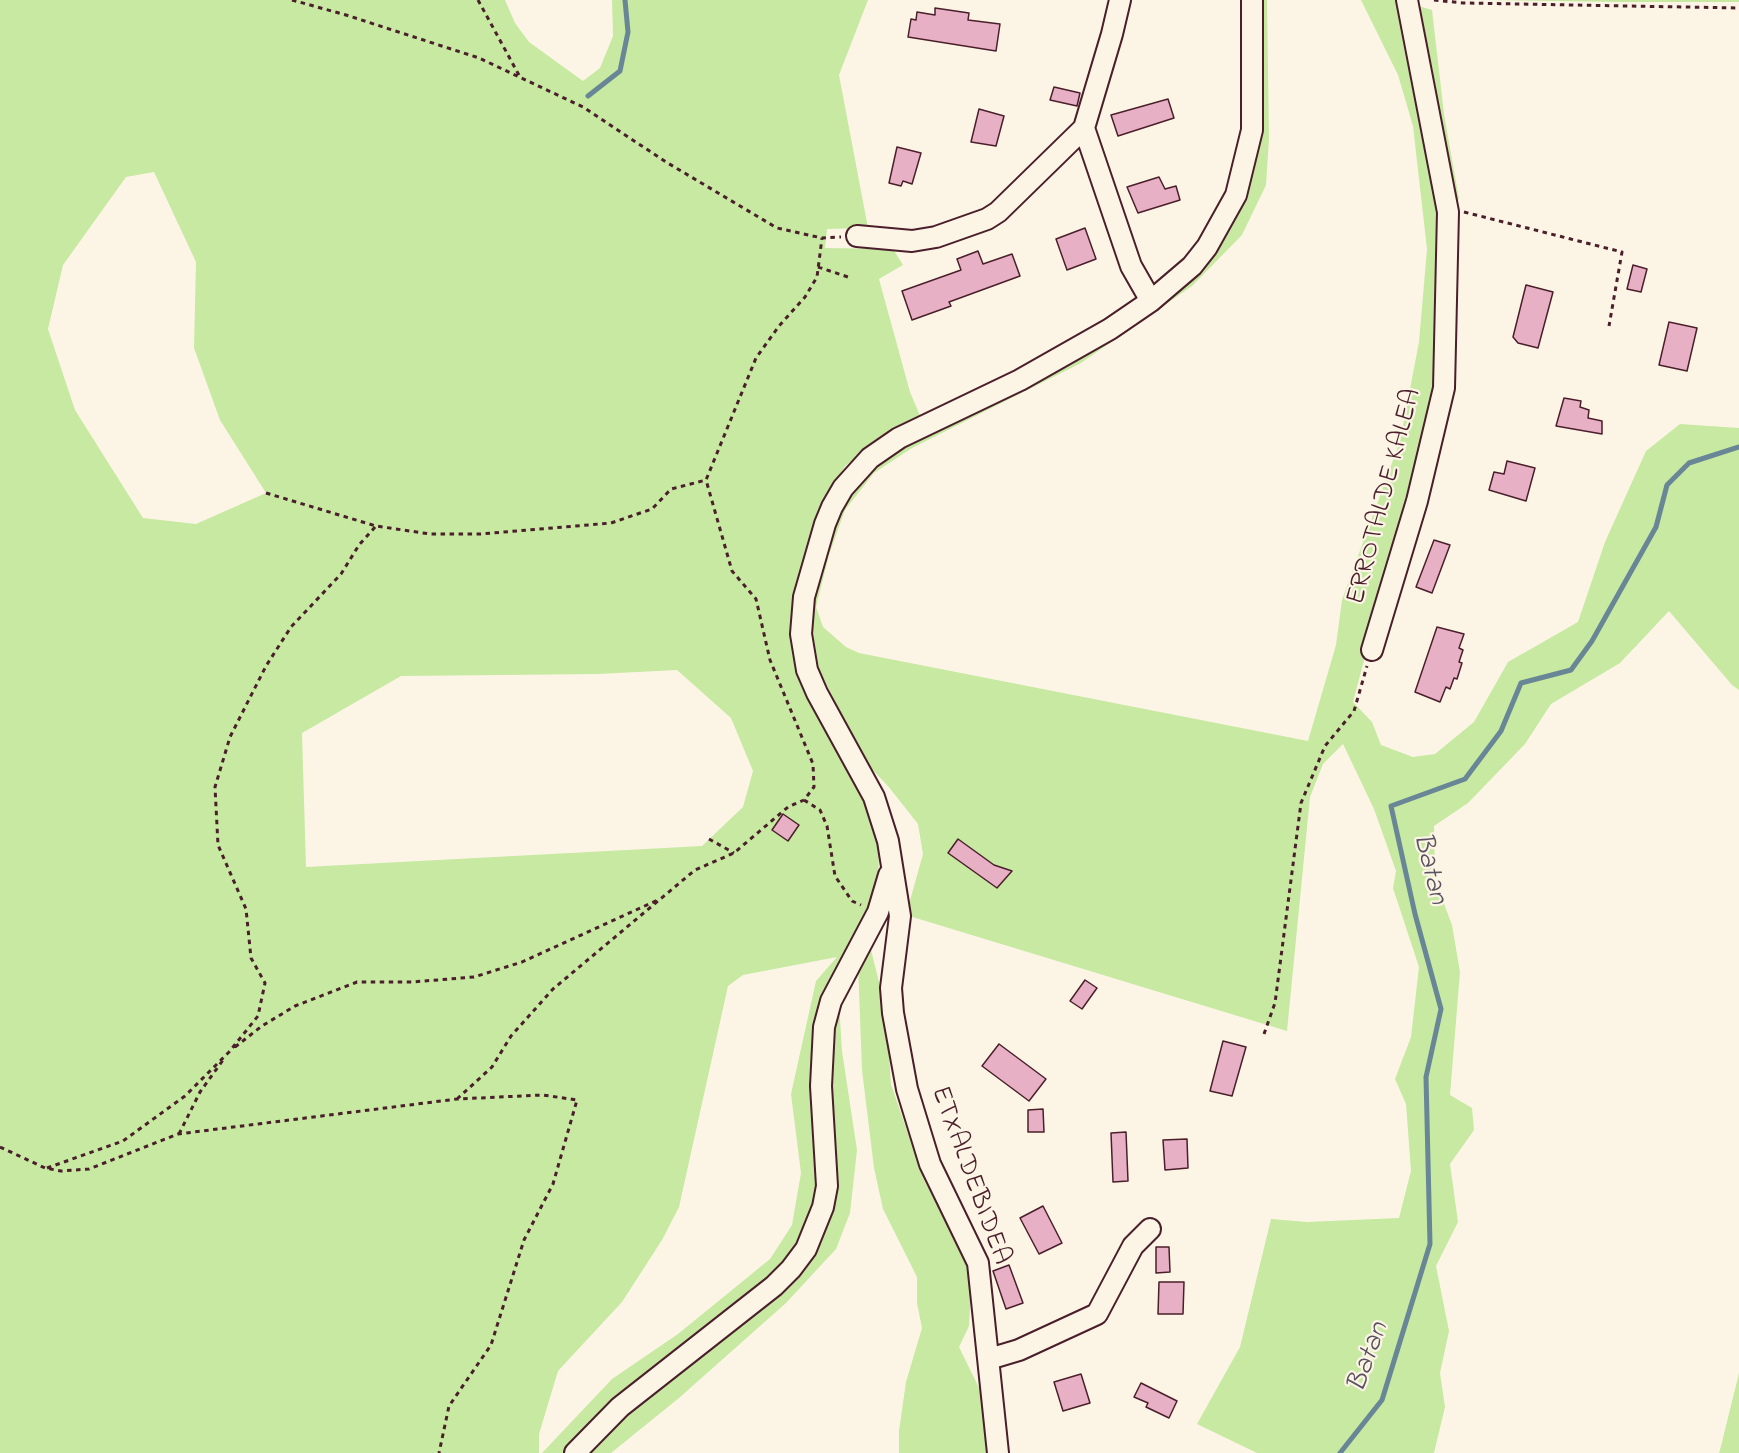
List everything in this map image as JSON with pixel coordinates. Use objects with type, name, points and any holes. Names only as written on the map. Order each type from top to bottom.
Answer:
[{"type":"street","points":[[857,236],[912,241],[936,237],[979,223],[998,212],[1084,128],[1120,0]]},
{"type":"street","points":[[575,1453],[620,1407],[774,1286],[806,1249],[819,1218],[827,1186],[821,1086],[824,1027],[831,1001],[878,912],[890,869],[888,841],[874,797],[817,693],[803,654],[801,633],[804,597],[832,507],[855,472],[898,438],[1068,355],[1151,301],[1192,266],[1207,248],[1236,195],[1252,130],[1252,0]]},
{"type":"street","name":"ERROTALDE KALEA","points":[[1372,650],[1418,501],[1444,388],[1448,212],[1407,0]]},
{"type":"street","points":[[1084,128],[1131,266],[1151,301]]},
{"type":"street","name":"ETXALDEBIDEA","points":[[890,869],[900,916],[891,996],[907,1089],[930,1164],[978,1263],[998,1453]]},
{"type":"street","points":[[988,1359],[1019,1350],[1097,1314],[1133,1246],[1150,1229]]},
{"type":"path","points":[[291,0],[346,15],[479,58],[583,107],[666,162],[777,228],[822,238],[817,277],[805,297],[778,326],[756,358],[706,480],[732,571],[756,599],[770,660],[813,764],[814,787],[804,800],[788,807],[734,853],[695,870],[553,989],[511,1036],[492,1066],[458,1099]]},
{"type":"path","points":[[478,0],[521,78]]},
{"type":"path","points":[[1434,0],[1463,3],[1739,8]]},
{"type":"path","points":[[1448,212],[1465,212],[1622,252],[1609,326]]},
{"type":"path","points":[[818,267],[848,276]]},
{"type":"path","points":[[266,493],[376,526],[430,534],[481,534],[611,523],[652,509],[671,489],[706,480]]},
{"type":"path","points":[[178,1134],[200,1092],[258,1016],[265,983],[251,958],[246,909],[218,845],[215,787],[230,737],[266,666],[291,627],[341,574],[359,545],[376,526]]},
{"type":"path","points":[[1264,1034],[1275,1003],[1301,803],[1325,746],[1354,711],[1372,650]]},
{"type":"path","points":[[804,800],[819,810],[827,826],[835,876],[852,901],[878,912]]},
{"type":"path","points":[[709,839],[734,853]]},
{"type":"path","points":[[45,1168],[123,1141],[185,1096],[229,1052],[262,1026],[295,1006],[357,982],[412,982],[474,977],[522,962],[664,897]]},
{"type":"path","points":[[0,1147],[45,1168],[61,1171],[89,1169],[178,1134],[458,1099],[543,1095],[577,1100],[553,1184],[524,1240],[491,1345],[449,1406],[439,1453]]},
{"type":"green space","points":[[0,0],[505,0],[515,23],[529,42],[583,81],[600,68],[613,36],[612,0],[868,0],[839,75],[868,228],[827,229],[825,248],[893,249],[903,265],[879,279],[910,392],[921,418],[875,443],[845,466],[822,505],[800,569],[793,633],[794,657],[866,802],[879,848],[878,885],[867,916],[835,973],[818,1014],[817,1198],[801,1240],[783,1265],[753,1292],[615,1398],[573,1438],[563,1453],[542,1453],[612,1379],[678,1334],[770,1259],[792,1225],[801,1173],[791,1094],[816,981],[837,957],[743,975],[728,986],[679,1207],[662,1240],[622,1302],[558,1371],[539,1434],[539,1453],[0,1453]],"holes":[[[154,172],[196,262],[194,348],[220,420],[266,493],[196,524],[143,518],[75,410],[48,329],[63,265],[126,177]],[[677,670],[731,718],[753,771],[743,807],[702,846],[306,867],[302,733],[401,676],[598,674]]]},
{"type":"green space","points":[[1259,0],[1267,0],[1269,138],[1266,185],[1242,235],[1192,286],[1081,363],[912,448],[874,473],[845,510],[829,555],[816,607],[823,627],[846,647],[859,653],[1308,741],[1336,645],[1342,600],[1400,441],[1419,342],[1427,249],[1413,126],[1398,75],[1361,0],[1399,0],[1441,209],[1436,387],[1353,702],[1372,722],[1381,745],[1413,757],[1435,754],[1474,722],[1508,662],[1578,622],[1605,542],[1646,451],[1680,424],[1739,428],[1739,690],[1732,685],[1669,611],[1620,663],[1551,704],[1525,744],[1468,803],[1434,826],[1435,880],[1452,925],[1460,972],[1450,1095],[1472,1108],[1474,1130],[1450,1164],[1458,1222],[1436,1266],[1449,1331],[1440,1373],[1445,1407],[1434,1453],[1257,1453],[1197,1424],[1240,1347],[1271,1219],[1307,1222],[1399,1218],[1411,1171],[1406,1104],[1395,1079],[1411,1037],[1419,967],[1393,888],[1396,871],[1374,809],[1343,744],[1323,764],[1310,797],[1287,1031],[906,915],[923,854],[918,824],[888,786],[865,762],[813,657],[807,627],[814,578],[841,504],[867,470],[896,447],[1208,259],[1238,214],[1255,156]]},
{"type":"green space","points":[[1488,0],[1739,0],[1739,2],[1623,2]]},
{"type":"green space","points":[[1415,5],[1432,10],[1444,114],[1459,199],[1453,202]]},
{"type":"green space","points":[[870,946],[886,1010],[891,1084],[923,1178],[972,1270],[969,1326],[959,1347],[985,1400],[987,1453],[899,1453],[899,1431],[906,1382],[922,1328],[917,1303],[917,1277],[883,1209],[874,1168],[862,1070],[858,963]]},
{"type":"green space","points":[[839,1003],[842,1051],[857,1150],[850,1213],[836,1249],[786,1303],[679,1398],[611,1453],[582,1453],[627,1411],[769,1302],[802,1272],[821,1240],[829,1223],[835,1186],[828,1055],[832,1025]]},
{"type":"green space","points":[[1739,1373],[1739,1453],[1719,1453],[1720,1450]]},
{"type":"building","points":[[935,8],[969,13],[968,20],[1000,24],[996,51],[908,37],[911,19],[916,20],[917,12],[935,15]]},
{"type":"building","points":[[1054,87],[1080,93],[1077,106],[1050,100]]},
{"type":"building","points":[[1168,99],[1174,118],[1118,136],[1111,115]]},
{"type":"building","points":[[979,109],[1004,116],[996,146],[971,142]]},
{"type":"building","points":[[897,147],[921,153],[912,184],[903,181],[901,186],[889,183]]},
{"type":"building","points":[[1159,177],[1165,189],[1176,186],[1180,200],[1138,213],[1127,187]]},
{"type":"building","points":[[1085,228],[1096,259],[1067,270],[1056,239]]},
{"type":"building","points":[[978,251],[983,264],[1012,254],[1020,276],[949,302],[951,306],[912,320],[902,291],[961,270],[957,259]]},
{"type":"building","points":[[1633,265],[1647,269],[1641,292],[1627,289]]},
{"type":"building","points":[[1526,285],[1553,292],[1538,348],[1518,343],[1513,337]]},
{"type":"building","points":[[1669,322],[1697,328],[1687,371],[1659,365]]},
{"type":"building","points":[[1564,398],[1581,401],[1580,407],[1589,410],[1588,418],[1602,421],[1602,434],[1556,426]]},
{"type":"building","points":[[1507,461],[1535,468],[1526,501],[1489,490],[1494,472],[1504,474]]},
{"type":"building","points":[[1434,540],[1450,545],[1432,593],[1416,587]]},
{"type":"building","points":[[1437,627],[1464,634],[1459,648],[1463,650],[1457,679],[1454,678],[1450,689],[1446,687],[1440,702],[1415,692]]},
{"type":"building","points":[[783,814],[799,825],[788,841],[772,830]]},
{"type":"building","points":[[958,839],[994,865],[1012,871],[997,888],[948,853]]},
{"type":"building","points":[[1085,980],[1097,988],[1082,1009],[1070,1001]]},
{"type":"building","points":[[1223,1041],[1246,1047],[1232,1096],[1210,1091]]},
{"type":"building","points":[[999,1044],[1046,1079],[1029,1101],[982,1066]]},
{"type":"building","points":[[1043,1109],[1044,1132],[1028,1132],[1028,1110]]},
{"type":"building","points":[[1126,1132],[1128,1181],[1113,1182],[1111,1133]]},
{"type":"building","points":[[1187,1139],[1188,1168],[1165,1170],[1163,1140]]},
{"type":"building","points":[[1043,1206],[1062,1243],[1039,1254],[1020,1218]]},
{"type":"building","points":[[1156,1247],[1169,1247],[1170,1272],[1156,1273]]},
{"type":"building","points":[[1009,1265],[1023,1303],[1006,1309],[993,1271]]},
{"type":"building","points":[[1159,1282],[1184,1282],[1183,1314],[1158,1314]]},
{"type":"building","points":[[1081,1374],[1090,1403],[1063,1411],[1054,1382]]},
{"type":"building","points":[[1141,1383],[1177,1401],[1169,1418],[1146,1407],[1148,1403],[1134,1397]]},
{"type":"waterway","points":[[588,96],[620,71],[628,32],[625,0]]},
{"type":"waterway","name":"Batan","points":[[1340,1453],[1382,1400],[1430,1244],[1426,1077],[1441,1009],[1415,914],[1391,806],[1465,779],[1501,731],[1521,683],[1571,670],[1592,641],[1656,527],[1667,485],[1689,463],[1739,447]]}]
